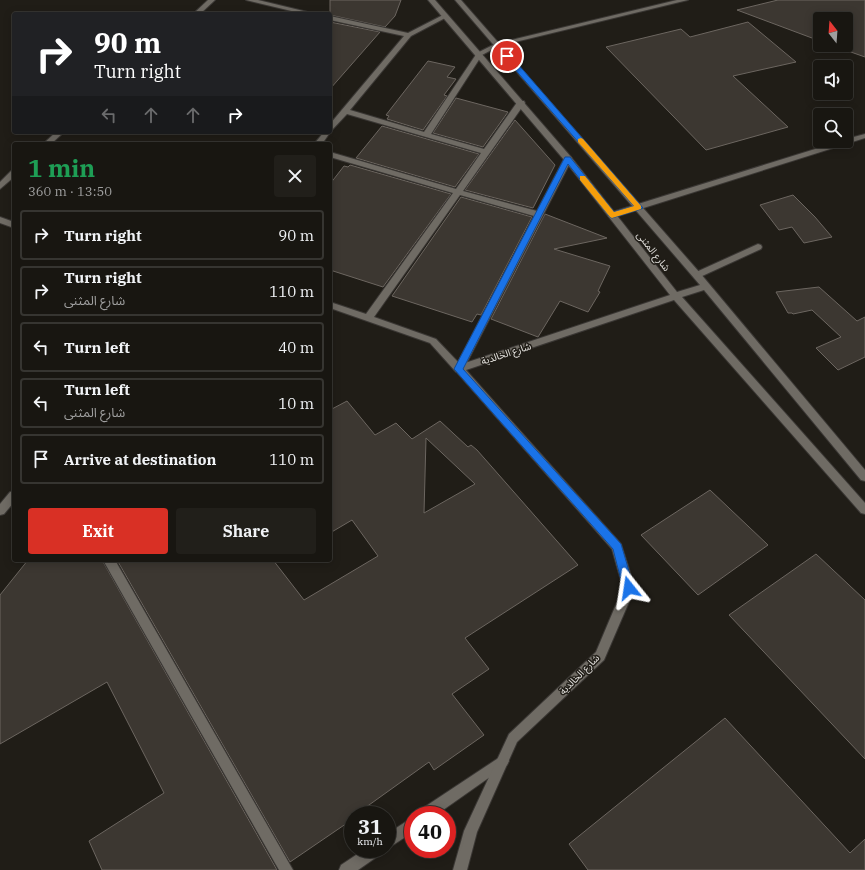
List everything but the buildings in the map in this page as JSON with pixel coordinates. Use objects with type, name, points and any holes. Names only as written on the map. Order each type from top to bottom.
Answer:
[{"type":"street","points":[[198,12],[212,0]]},
{"type":"street","points":[[249,0],[304,12]]},
{"type":"street","name":"شارع المثنى","points":[[431,0],[568,159],[676,297],[865,510]]},
{"type":"street","name":"شارع المثنى","points":[[458,0],[697,274],[865,477]]},
{"type":"street","points":[[426,135],[479,54],[497,44],[685,0]]},
{"type":"street","points":[[332,127],[409,35],[445,16]]},
{"type":"street","points":[[332,18],[409,35]]},
{"type":"street","points":[[368,318],[520,103]]},
{"type":"street","points":[[345,111],[486,152]]},
{"type":"street","points":[[49,142],[58,134]]},
{"type":"street","points":[[320,142],[326,134]]},
{"type":"street","points":[[612,215],[639,208],[865,136]]},
{"type":"street","points":[[332,155],[457,192],[538,214]]},
{"type":"street","points":[[332,306],[433,341],[459,369],[538,214],[568,159]]},
{"type":"street","points":[[0,186],[12,175]]},
{"type":"street","points":[[0,220],[12,224]]},
{"type":"street","points":[[697,274],[758,247]]},
{"type":"street","name":"شارع الخالدية","points":[[460,870],[471,831],[513,738],[600,656],[629,588],[617,547],[459,369],[706,286]]},
{"type":"street","points":[[0,511],[12,497]]},
{"type":"street","points":[[110,562],[286,870]]},
{"type":"street","points":[[438,806],[503,761]]},
{"type":"street","points":[[346,870],[363,858]]},
{"type":"slow traffic","points":[[581,141],[639,208],[612,215],[583,178]]},
{"type":"route","points":[[507,56],[639,208],[612,215],[568,159],[538,214],[459,369],[617,547],[629,588]]}]
